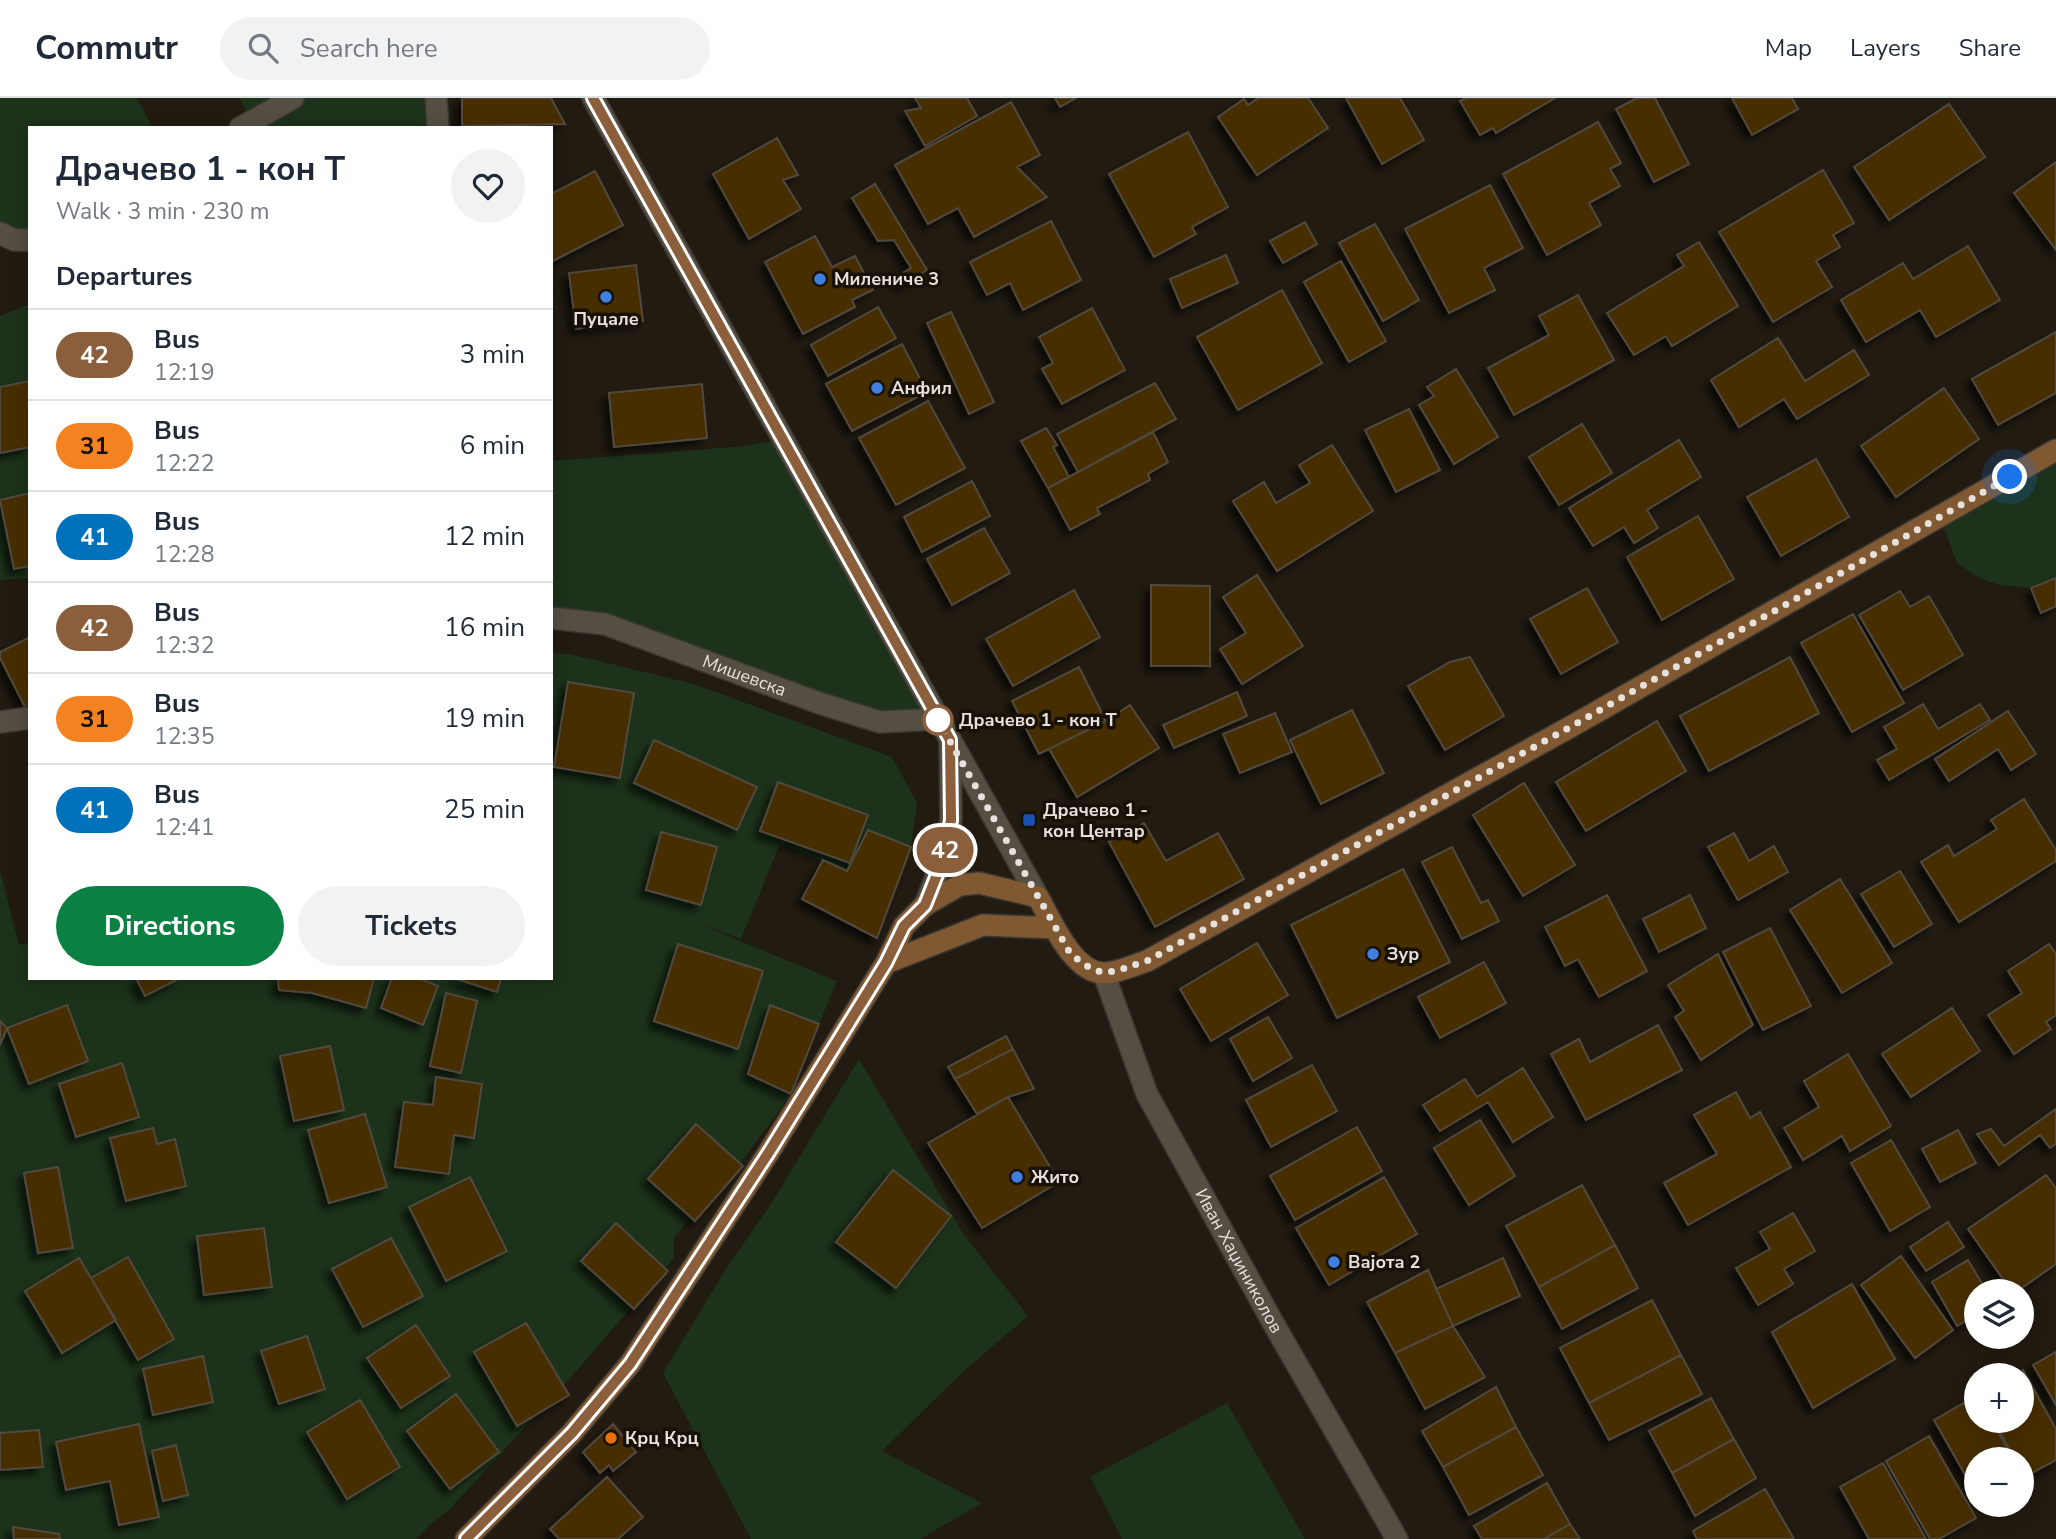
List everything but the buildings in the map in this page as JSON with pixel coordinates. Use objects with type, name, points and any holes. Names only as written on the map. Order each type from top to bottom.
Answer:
[{"type":"main road","points":[[466,1539],[572,1433],[630,1364],[769,1152],[886,963],[904,926],[925,905],[960,885],[979,883],[1038,897],[1070,953],[1085,967],[1104,974],[1147,961],[1572,726],[2056,450]]},
{"type":"main road","points":[[886,963],[983,925],[1055,928]]},
{"type":"street","points":[[244,126],[293,98]]},
{"type":"street","points":[[436,98],[438,126]]},
{"type":"street","points":[[593,98],[1038,897]]},
{"type":"street","points":[[0,233],[14,240],[28,240]]},
{"type":"street","name":"Мишевска","points":[[553,618],[605,624],[819,704],[880,722],[938,719]]},
{"type":"street","points":[[0,722],[28,718]]},
{"type":"street","points":[[925,905],[944,857],[951,820],[950,740]]},
{"type":"street","name":"Иван Хаџиниколов","points":[[1104,974],[1147,1094],[1272,1321],[1397,1539]]},
{"type":"green space","points":[[0,98],[137,98],[152,126],[28,126],[28,240],[0,233]]},
{"type":"green space","points":[[239,98],[436,98],[438,126],[243,126],[252,121]]},
{"type":"green space","points":[[28,305],[28,578],[0,580],[0,316]]},
{"type":"green space","points":[[782,439],[938,719],[880,722],[692,657],[553,619],[553,461],[746,446]]},
{"type":"green space","points":[[2056,450],[2056,578],[2031,588],[2000,585],[1979,578],[1957,563],[1940,516]]},
{"type":"green space","points":[[553,653],[570,654],[694,684],[892,757],[917,803],[911,847],[868,830],[847,871],[780,844],[741,939],[692,921],[837,981],[819,1024],[770,1005],[748,1074],[791,1094],[737,1168],[674,1237],[674,1258],[572,1376],[449,1510],[416,1539],[0,1539],[0,871],[19,945],[28,943],[28,980],[553,980]]},
{"type":"green space","points":[[859,1059],[964,1235],[1028,1316],[966,1369],[882,1451],[982,1503],[920,1539],[751,1539],[663,1373],[726,1269],[771,1204]]},
{"type":"green space","points":[[1227,1403],[1305,1539],[1122,1539],[1090,1477]]},
{"type":"bus line","name":"42","points":[[466,1539],[572,1433],[630,1364],[769,1152],[886,963],[904,926],[925,905],[944,857],[951,820],[950,740],[593,98]]},
{"type":"place","name":"Милениче 3","points":[[820,279]]},
{"type":"place","name":"Пуцале","points":[[606,297]]},
{"type":"place","name":"Анфил","points":[[877,388]]},
{"type":"place","name":"Драчево 1 - кон T","points":[[938,720]]},
{"type":"place","name":"Драчево 1 - кон Центар","points":[[1029,820]]},
{"type":"place","name":"Зур","points":[[1373,954]]},
{"type":"place","name":"Жито","points":[[1017,1177]]},
{"type":"place","name":"Вајота 2","points":[[1334,1262]]},
{"type":"place","name":"Крц Крц","points":[[611,1438]]},
{"type":"route","points":[[938,720],[1070,953],[1085,967],[1104,974],[1147,961],[1572,726],[2010,477]]}]
